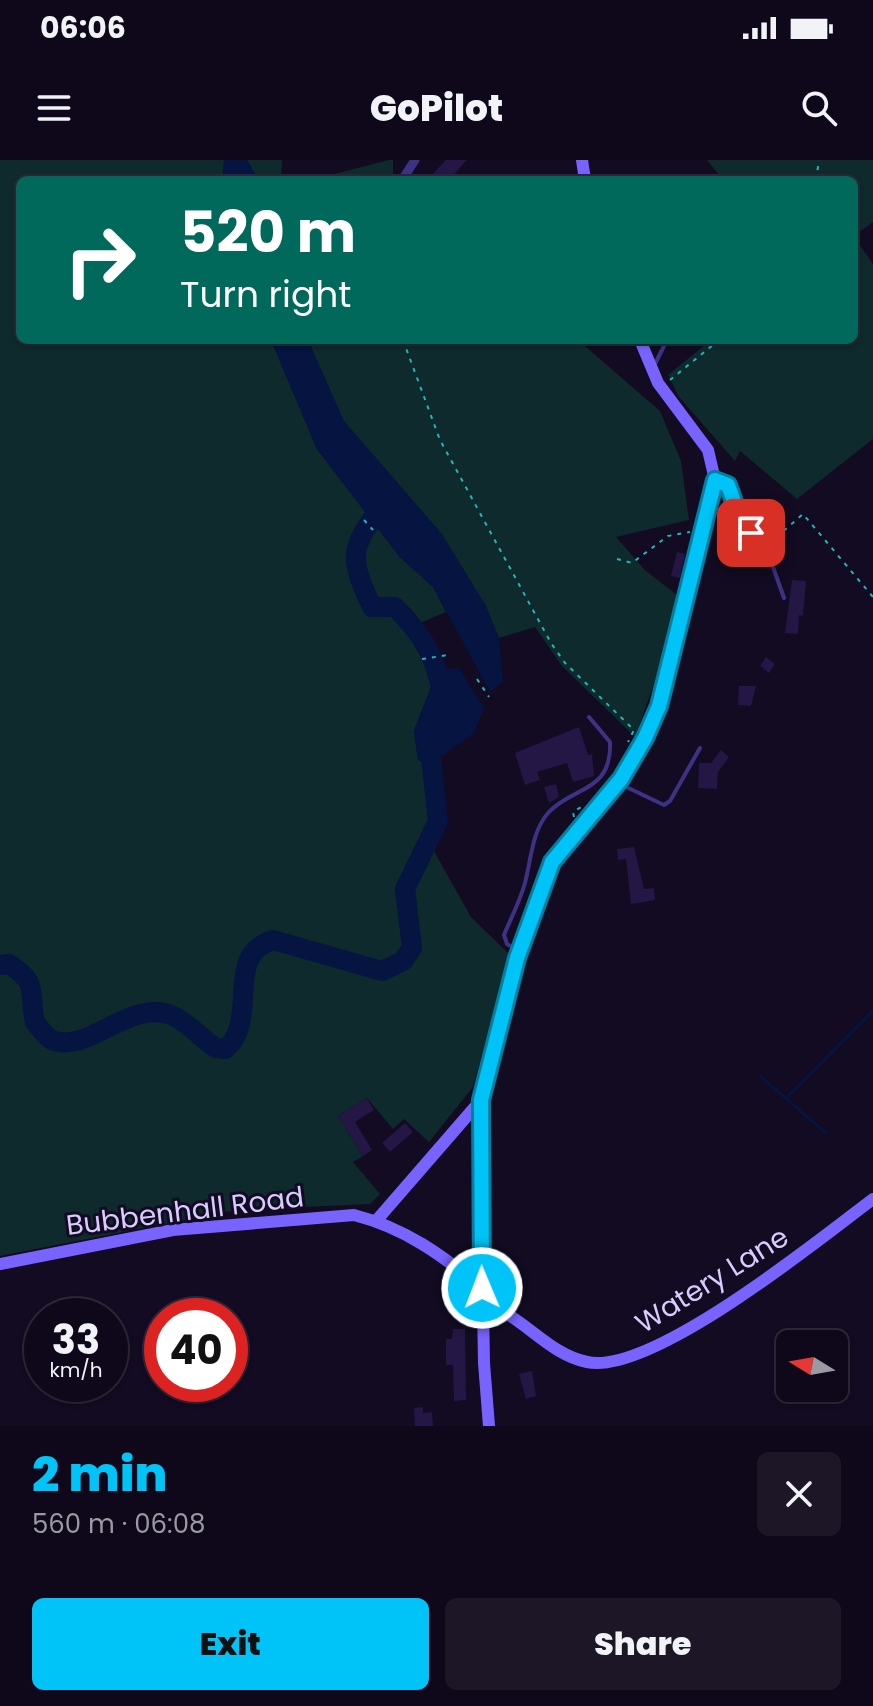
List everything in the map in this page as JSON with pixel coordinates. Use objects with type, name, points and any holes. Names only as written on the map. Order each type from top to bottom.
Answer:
[{"type":"street","points":[[489,1426],[482,1288],[481,1100],[520,951],[552,862],[618,782],[645,738],[659,706],[715,480],[708,450],[661,388],[642,344]]},
{"type":"street","points":[[376,1221],[481,1100]]},
{"type":"street","name":"Watery Lane","points":[[483,1303],[502,1310],[576,1359],[608,1364],[628,1359],[714,1312],[873,1199]]},
{"type":"street","name":"Bubbenhall Road","points":[[0,1264],[95,1244],[240,1222],[354,1215],[376,1221],[425,1243],[482,1288]]},
{"type":"lane","points":[[651,369],[661,357],[666,344]]},
{"type":"lane","points":[[715,480],[728,485],[738,513],[768,553],[784,598]]},
{"type":"lane","points":[[520,951],[507,944],[504,935],[520,896],[543,821],[559,804],[587,791],[609,761],[610,742],[589,717]]},
{"type":"lane","points":[[618,782],[664,805],[670,801],[700,748]]},
{"type":"path","points":[[404,344],[440,440],[551,643],[565,663],[634,730],[627,745]]},
{"type":"path","points":[[661,388],[714,344]]},
{"type":"path","points":[[732,493],[779,535],[803,514],[873,597]]},
{"type":"path","points":[[364,520],[373,530]]},
{"type":"path","points":[[617,559],[632,563],[668,536],[705,529]]},
{"type":"path","points":[[422,659],[448,655]]},
{"type":"path","points":[[477,679],[489,697]]},
{"type":"path","points":[[575,831],[573,812],[588,803]]},
{"type":"green space","points":[[0,160],[224,160],[223,176],[16,176],[16,344],[273,344],[317,449],[399,556],[433,587],[446,612],[413,626],[436,660],[438,669],[414,731],[418,760],[430,765],[438,821],[430,844],[471,917],[510,955],[473,1087],[429,1142],[404,1119],[393,1129],[367,1098],[338,1116],[363,1156],[353,1162],[380,1194],[370,1204],[236,1210],[0,1256]]},
{"type":"green space","points":[[247,160],[282,160],[281,176],[256,176]]},
{"type":"green space","points":[[389,160],[393,160],[393,176],[327,176]]},
{"type":"green space","points":[[707,160],[873,160],[873,222],[858,233],[858,176],[720,176]]},
{"type":"green space","points":[[858,243],[873,264],[873,439],[797,499],[740,451],[735,461],[679,397],[668,375],[706,344],[858,344]]},
{"type":"green space","points":[[310,344],[583,344],[660,411],[681,461],[689,520],[616,537],[645,570],[678,596],[656,678],[635,737],[562,666],[535,627],[499,638],[468,580],[429,526],[346,424]]},
{"type":"water","points":[[224,160],[247,160],[256,176],[223,176]]},
{"type":"water","points":[[273,344],[310,344],[344,421],[442,534],[486,606],[499,638],[503,682],[490,692],[433,587],[399,556],[317,449]]},
{"type":"water","points":[[459,668],[484,708],[474,733],[430,765],[418,760],[414,731],[438,669]]},
{"type":"building","points":[[446,160],[467,160],[453,176],[431,176]]},
{"type":"building","points":[[677,552],[685,554],[680,578],[671,576]]},
{"type":"building","points":[[792,580],[806,581],[798,634],[785,633]]},
{"type":"building","points":[[766,657],[775,664],[769,673],[760,666]]},
{"type":"building","points":[[739,686],[756,686],[751,706],[738,705]]},
{"type":"building","points":[[579,727],[588,755],[592,754],[594,776],[573,782],[567,763],[537,772],[540,780],[525,785],[515,753]]},
{"type":"building","points":[[721,750],[729,757],[718,772],[717,789],[698,788],[699,763],[711,763]]},
{"type":"building","points":[[556,784],[559,797],[549,803],[544,787]]},
{"type":"building","points":[[634,847],[644,889],[654,888],[655,900],[631,904],[626,859],[618,860],[617,849]]},
{"type":"building","points":[[367,1098],[374,1110],[355,1122],[372,1150],[363,1156],[338,1116]]},
{"type":"building","points":[[405,1123],[413,1132],[390,1152],[382,1143]]},
{"type":"building","points":[[453,1329],[465,1329],[466,1400],[454,1401],[453,1365],[446,1365],[446,1339],[452,1339]]},
{"type":"building","points":[[532,1371],[536,1396],[526,1399],[519,1374]]},
{"type":"building","points":[[423,1407],[423,1413],[432,1412],[433,1426],[415,1426],[414,1408]]},
{"type":"waterway","points":[[380,500],[383,505],[359,543],[356,554],[359,576],[372,607],[395,607],[421,637],[432,658],[443,696]]},
{"type":"waterway","points":[[0,965],[9,964],[25,977],[31,989],[35,1022],[52,1040],[65,1043],[79,1040],[140,1014],[155,1012],[176,1017],[216,1048],[225,1049],[235,1037],[240,1023],[249,959],[258,948],[273,940],[382,971],[403,961],[412,948],[405,889],[438,821],[429,740]]},
{"type":"waterway","points":[[786,1098],[873,1011]]},
{"type":"waterway","points":[[760,1076],[825,1132]]},
{"type":"route","points":[[482,1288],[481,1100],[517,958],[541,890],[552,862],[621,779],[659,706],[715,480],[728,485],[738,513],[751,533]]}]
